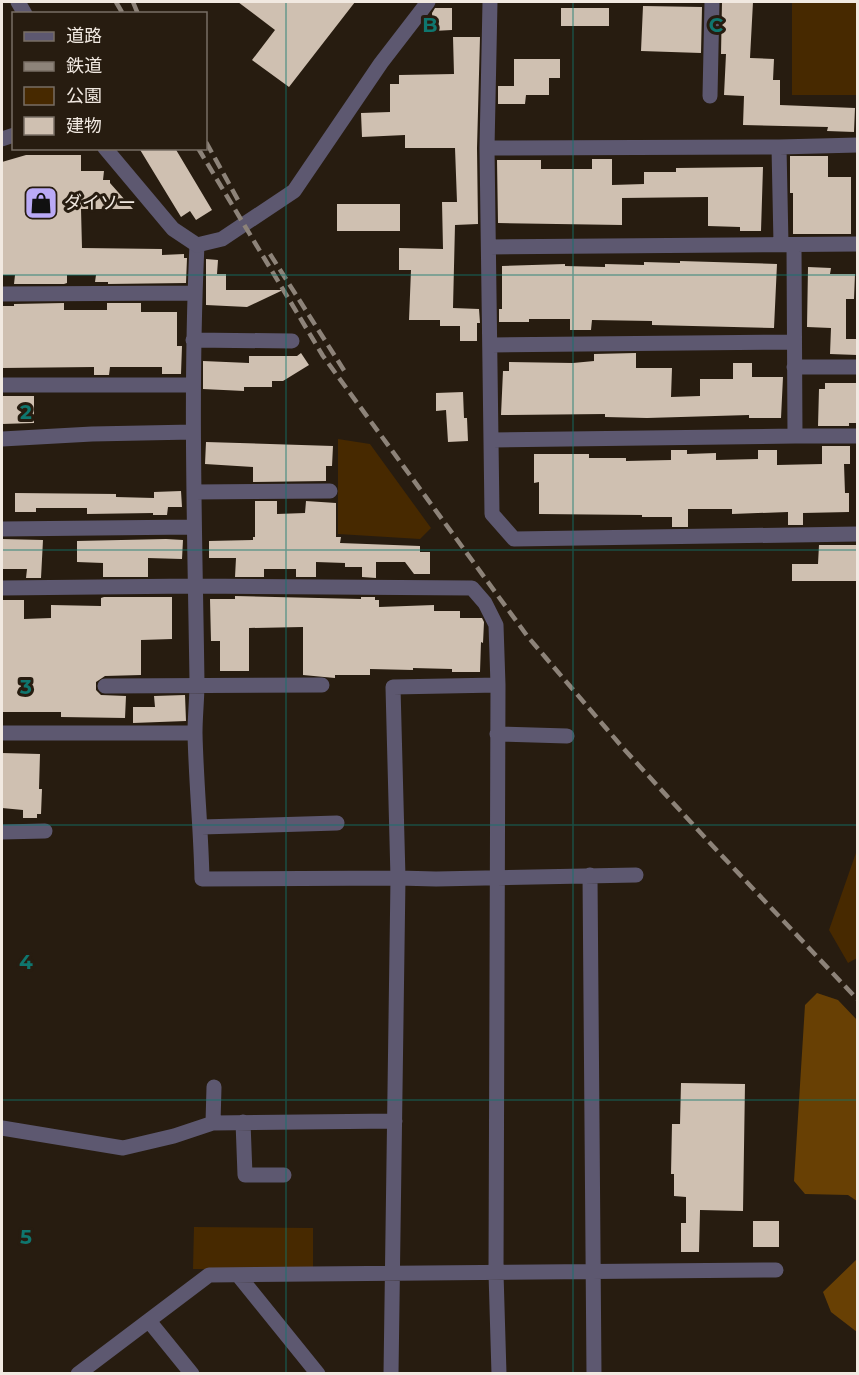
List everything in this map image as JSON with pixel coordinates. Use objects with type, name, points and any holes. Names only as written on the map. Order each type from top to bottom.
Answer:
[{"type":"street","points":[[107,150],[173,229],[197,245],[222,238],[294,191],[381,63],[428,2]]},
{"type":"street","points":[[490,2],[488,148],[492,514],[514,539],[858,534]]},
{"type":"street","points":[[710,96],[712,2]]},
{"type":"street","points":[[488,148],[858,145]]},
{"type":"street","points":[[779,147],[788,245],[795,436]]},
{"type":"street","points":[[489,247],[858,244]]},
{"type":"street","points":[[197,245],[193,340],[194,586],[197,685],[195,733],[202,879],[436,879],[636,875]]},
{"type":"street","points":[[2,294],[194,293]]},
{"type":"street","points":[[193,340],[292,341]]},
{"type":"street","points":[[491,345],[793,342]]},
{"type":"street","points":[[794,367],[858,367]]},
{"type":"street","points":[[2,385],[193,385]]},
{"type":"street","points":[[2,439],[193,432]]},
{"type":"street","points":[[492,440],[858,436]]},
{"type":"street","points":[[194,492],[330,491]]},
{"type":"street","points":[[2,529],[194,527]]},
{"type":"street","points":[[2,588],[194,586],[472,588],[485,603],[496,625],[498,685],[496,1273],[499,1374]]},
{"type":"street","points":[[105,686],[322,685]]},
{"type":"street","points":[[391,1374],[398,878],[393,687],[498,685]]},
{"type":"street","points":[[2,733],[195,733]]},
{"type":"street","points":[[497,734],[567,736]]},
{"type":"street","points":[[201,827],[338,823]]},
{"type":"street","points":[[2,832],[45,831]]},
{"type":"street","points":[[590,875],[594,1374]]},
{"type":"street","points":[[213,1123],[214,1087]]},
{"type":"street","points":[[2,1128],[123,1148],[174,1136],[213,1123],[395,1121]]},
{"type":"street","points":[[243,1122],[245,1174],[284,1175]]},
{"type":"street","points":[[78,1374],[209,1275],[776,1270]]},
{"type":"street","points":[[238,1275],[318,1374]]},
{"type":"street","points":[[149,1321],[192,1374]]},
{"type":"green space","points":[[792,2],[857,2],[857,95],[792,95]]},
{"type":"green space","points":[[338,439],[370,444],[431,528],[420,539],[338,534]]},
{"type":"green space","points":[[857,850],[857,958],[848,963],[829,930]]},
{"type":"green space","points":[[194,1227],[313,1228],[313,1270],[193,1269]]},
{"type":"shaded area","points":[[817,993],[838,1000],[857,1020],[857,1201],[848,1195],[805,1194],[794,1181],[805,1005]]},
{"type":"shaded area","points":[[857,1259],[857,1332],[831,1312],[823,1292]]},
{"type":"building","points":[[238,2],[355,2],[289,87],[252,60],[275,30]]},
{"type":"building","points":[[722,2],[753,2],[750,58],[774,59],[773,80],[780,80],[780,105],[855,108],[854,132],[827,131],[828,127],[743,125],[744,96],[724,95],[726,54],[721,54]]},
{"type":"building","points":[[643,6],[702,7],[701,53],[641,51]]},
{"type":"building","points":[[435,8],[452,8],[452,30],[433,31],[432,13]]},
{"type":"building","points":[[561,8],[609,8],[609,26],[561,26]]},
{"type":"building","points":[[453,37],[480,37],[477,148],[478,224],[455,225],[453,308],[479,309],[480,323],[477,323],[477,341],[460,341],[460,326],[440,326],[440,320],[409,320],[411,270],[399,270],[399,248],[443,249],[442,202],[457,202],[455,148],[405,148],[405,135],[362,137],[361,113],[390,112],[390,84],[399,84],[399,75],[454,74]]},
{"type":"building","points":[[514,59],[560,59],[560,78],[549,78],[549,95],[526,95],[525,104],[498,104],[498,86],[514,86]]},
{"type":"building","points":[[140,150],[176,150],[212,210],[196,220],[190,211],[181,217]]},
{"type":"building","points":[[26,155],[81,155],[81,171],[104,171],[103,180],[110,180],[110,183],[133,209],[81,209],[82,248],[162,249],[162,255],[184,254],[184,258],[187,258],[186,283],[108,284],[108,282],[95,282],[96,275],[67,275],[67,283],[64,284],[14,284],[15,275],[2,275],[2,162]]},
{"type":"building","points":[[790,156],[828,156],[828,177],[851,177],[851,234],[793,234]]},
{"type":"building","points":[[592,159],[612,159],[612,185],[644,184],[644,172],[676,172],[676,168],[763,167],[761,231],[740,231],[740,227],[708,226],[708,197],[622,198],[622,225],[498,223],[497,160],[541,160],[541,169],[592,169]]},
{"type":"building","points":[[337,204],[400,204],[400,231],[337,231]]},
{"type":"building","points":[[206,259],[218,260],[217,274],[226,274],[226,290],[283,290],[247,307],[206,305]]},
{"type":"building","points":[[680,261],[777,264],[774,328],[652,325],[652,321],[592,320],[591,330],[570,330],[570,319],[499,322],[499,309],[502,309],[502,266],[565,264],[565,266],[605,267],[605,264],[644,265],[644,262],[680,263]]},
{"type":"building","points":[[808,267],[831,268],[830,274],[855,274],[854,299],[846,299],[846,339],[857,339],[857,355],[830,354],[831,328],[807,327]]},
{"type":"building","points":[[64,303],[64,310],[107,310],[107,303],[141,303],[141,312],[177,312],[177,346],[182,346],[181,374],[162,374],[162,367],[110,367],[109,375],[94,375],[94,367],[2,368],[2,306]]},
{"type":"building","points":[[301,353],[309,365],[283,381],[272,381],[272,387],[244,387],[244,391],[203,389],[203,361],[249,363],[249,356],[297,356]]},
{"type":"building","points":[[636,353],[636,368],[672,368],[671,397],[700,396],[700,379],[733,379],[733,363],[752,363],[752,377],[783,377],[781,418],[749,418],[749,415],[647,418],[605,417],[605,414],[501,415],[503,371],[509,371],[509,362],[573,363],[594,361],[594,354]]},
{"type":"building","points":[[825,383],[857,383],[858,423],[849,423],[849,426],[818,426],[819,389],[825,389]]},
{"type":"building","points":[[463,392],[468,441],[448,442],[446,410],[436,411],[436,393]]},
{"type":"building","points":[[2,396],[34,396],[34,423],[2,424]]},
{"type":"building","points":[[206,442],[333,446],[332,466],[326,466],[326,481],[253,482],[253,467],[205,464]]},
{"type":"building","points":[[822,446],[850,446],[850,464],[844,464],[845,493],[849,493],[849,512],[803,513],[803,525],[788,525],[788,512],[732,514],[732,509],[688,509],[688,527],[672,527],[672,517],[539,514],[539,482],[534,483],[534,454],[589,454],[589,458],[626,458],[626,461],[671,460],[671,450],[687,450],[687,454],[716,453],[716,460],[758,459],[758,450],[777,450],[777,465],[822,464]]},
{"type":"building","points":[[181,491],[182,507],[168,507],[167,515],[153,515],[153,513],[87,514],[87,508],[36,508],[36,512],[15,512],[15,493],[116,494],[116,497],[154,498],[154,492]]},
{"type":"building","points":[[255,501],[277,501],[277,514],[305,513],[306,501],[336,503],[336,537],[341,537],[340,543],[420,546],[420,552],[430,552],[430,574],[414,574],[405,562],[376,562],[376,578],[362,577],[362,567],[345,567],[345,563],[316,562],[316,577],[296,577],[296,569],[264,569],[264,577],[235,577],[236,558],[209,558],[209,541],[253,540],[255,537]]},
{"type":"building","points":[[2,539],[43,540],[41,578],[26,578],[27,569],[2,569]]},
{"type":"building","points":[[183,540],[182,559],[148,558],[148,577],[103,577],[103,563],[77,562],[77,541]]},
{"type":"building","points":[[819,545],[858,545],[858,581],[792,581],[792,564],[818,564]]},
{"type":"building","points":[[235,596],[361,599],[361,597],[375,597],[375,600],[379,600],[379,607],[434,605],[434,611],[460,611],[460,618],[482,618],[484,622],[480,672],[413,668],[413,670],[370,669],[370,675],[335,675],[335,678],[303,675],[303,627],[249,628],[249,671],[220,671],[220,641],[211,641],[210,599],[235,599]]},
{"type":"building","points":[[172,597],[172,639],[141,640],[141,675],[105,676],[96,682],[96,690],[101,695],[126,696],[125,718],[61,717],[61,712],[2,712],[2,600],[24,600],[24,619],[51,618],[51,605],[101,606],[101,598]]},
{"type":"building","points":[[185,695],[186,721],[133,723],[133,707],[155,707],[154,696]]},
{"type":"building","points":[[2,753],[40,754],[41,814],[37,814],[37,818],[23,818],[23,810],[2,808]]},
{"type":"building","points":[[681,1083],[745,1084],[743,1211],[700,1210],[699,1252],[681,1252],[681,1223],[686,1223],[686,1197],[674,1196],[674,1174],[671,1174],[672,1124],[680,1124]]},
{"type":"building","points":[[753,1221],[779,1221],[779,1247],[753,1247]]},
{"type":"railway","points":[[116,2],[122,12]]},
{"type":"railway","points":[[133,2],[137,12]]},
{"type":"railway","points":[[207,144],[238,200]]},
{"type":"railway","points":[[199,150],[323,356],[528,637],[623,748],[858,1000]]},
{"type":"railway","points":[[270,254],[347,375]]},
{"type":"place","name":"ダイソー","points":[[41,203]]}]
